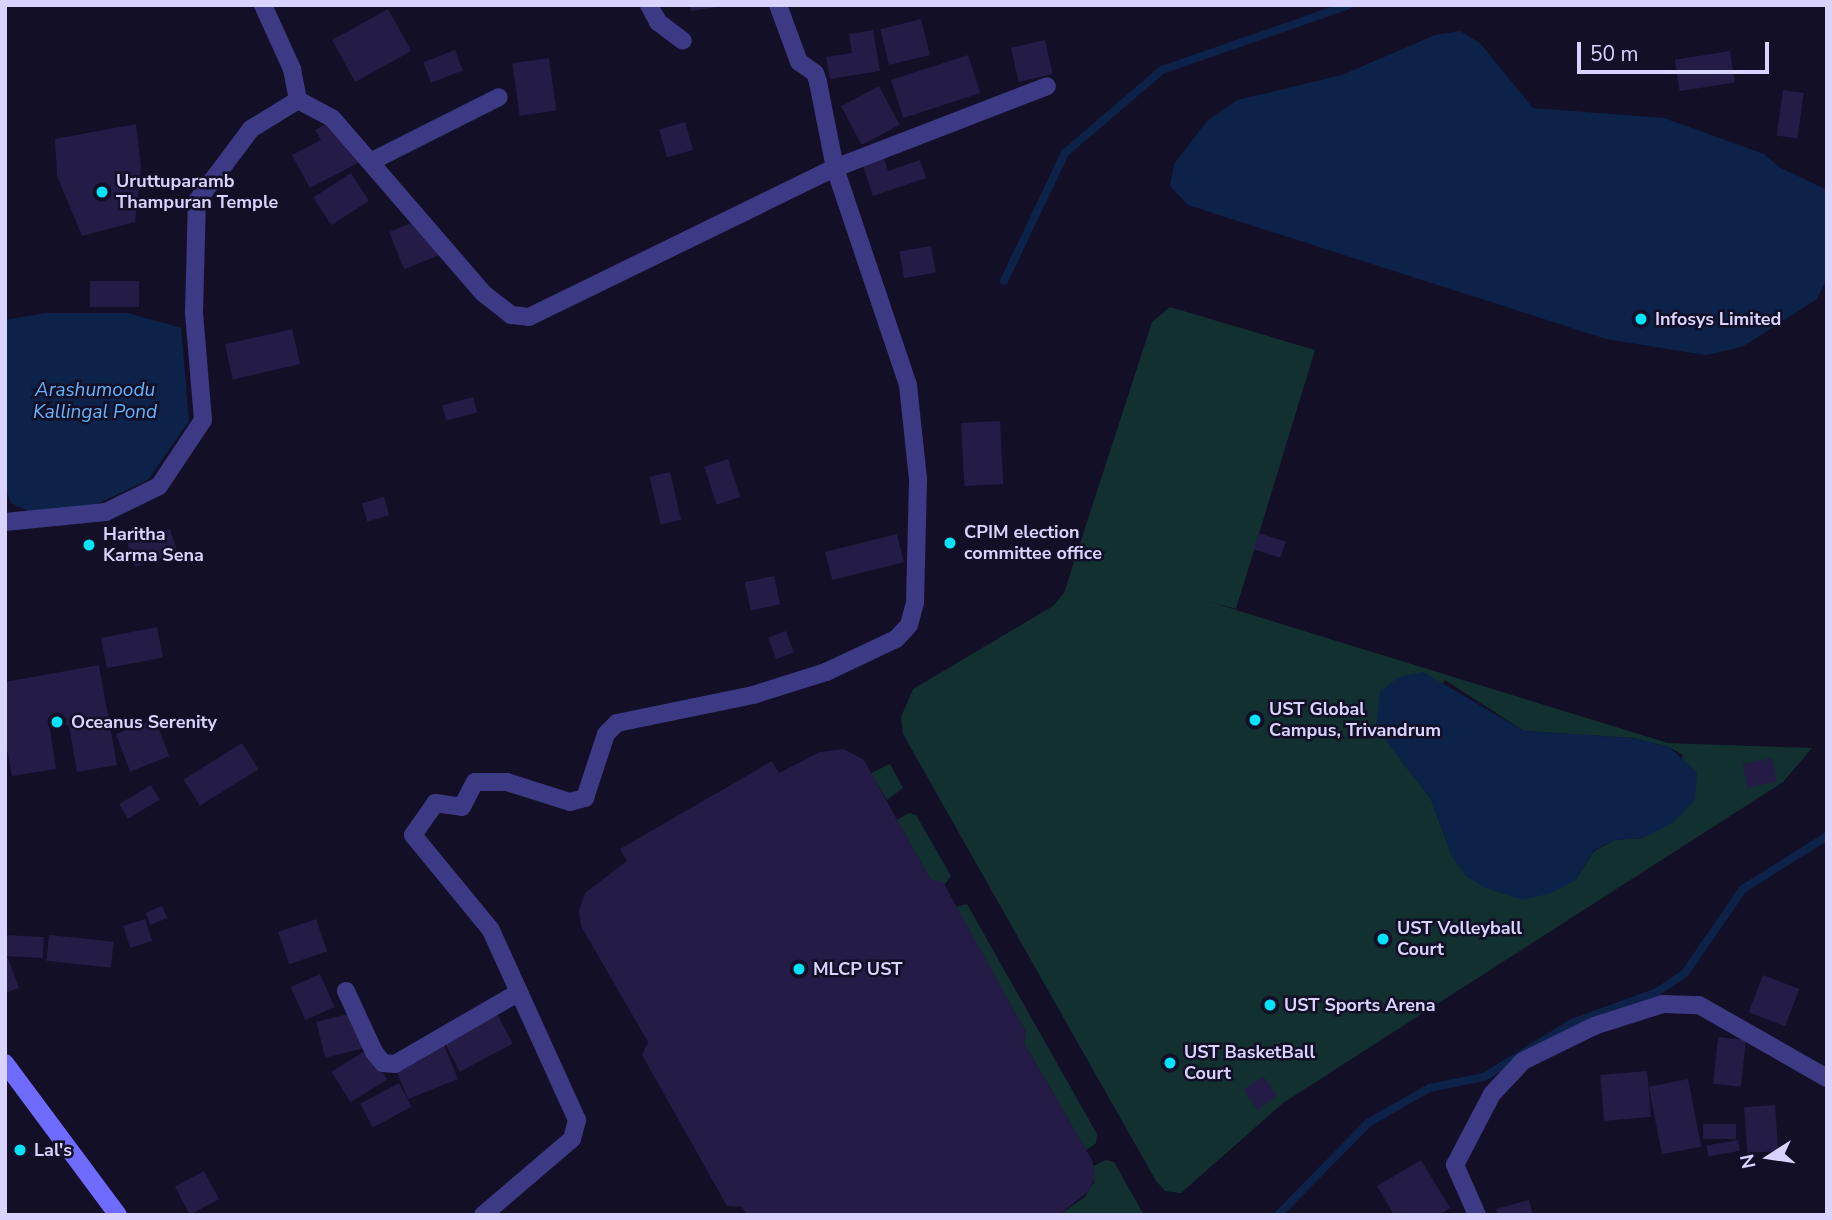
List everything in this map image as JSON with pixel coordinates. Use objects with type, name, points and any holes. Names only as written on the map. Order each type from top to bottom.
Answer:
[{"type":"main road","points":[[5,1063],[118,1215]]},
{"type":"street","points":[[263,5],[292,69],[298,100]]},
{"type":"street","points":[[649,5],[658,22],[683,41]]},
{"type":"street","points":[[483,1215],[572,1139],[577,1120],[491,930],[413,835],[435,803],[462,807],[475,782],[507,782],[570,802],[585,798],[606,734],[617,723],[753,695],[826,672],[896,639],[909,625],[915,603],[918,479],[908,385],[835,168],[815,73],[799,62],[778,5]]},
{"type":"street","points":[[298,100],[332,118],[483,293],[511,315],[529,317],[835,168],[1047,86]]},
{"type":"street","points":[[370,162],[499,97]]},
{"type":"street","points":[[5,522],[106,512],[159,486],[203,420],[194,313],[197,201],[251,129],[298,100]]},
{"type":"street","points":[[346,991],[374,1052],[383,1063],[395,1064],[519,992]]},
{"type":"street","points":[[1478,1215],[1455,1165],[1492,1094],[1523,1061],[1594,1026],[1663,1004],[1699,1005],[1827,1078]]},
{"type":"green space","points":[[1170,307],[1315,350],[1236,609],[1207,601],[1668,743],[1812,748],[1783,782],[1283,1103],[1181,1193],[1165,1191],[1156,1181],[903,734],[901,717],[913,689],[1053,606],[1064,593],[1152,322]],"holes":[[[1445,680],[1524,731],[1633,738],[1669,747],[1683,755],[1643,838],[1615,840],[1594,851],[1576,880],[1452,857],[1431,799],[1400,759]]]},
{"type":"green space","points":[[890,764],[903,788],[887,800],[871,773]]},
{"type":"green space","points":[[909,813],[916,815],[951,876],[944,885],[930,879],[897,820]]},
{"type":"green space","points":[[967,904],[1097,1134],[1096,1143],[1086,1150],[1024,1043],[1026,1032],[956,907]]},
{"type":"green space","points":[[1106,1160],[1114,1162],[1144,1215],[1059,1215],[1085,1197],[1094,1182],[1093,1166]]},
{"type":"water","name":"Infosys Limited","points":[[1460,31],[1480,43],[1533,108],[1664,118],[1764,154],[1779,167],[1827,190],[1827,278],[1817,299],[1742,347],[1706,355],[1606,339],[1188,205],[1170,186],[1174,164],[1207,121],[1237,100],[1342,75],[1435,35]]},
{"type":"water","name":"Arashumoodu Kallingal Pond","points":[[46,313],[128,313],[181,328],[189,421],[148,480],[86,509],[32,513],[11,503],[5,488],[5,320]]},
{"type":"water","points":[[1423,672],[1524,731],[1633,738],[1669,747],[1697,772],[1695,800],[1674,822],[1643,838],[1615,840],[1594,850],[1576,880],[1551,893],[1523,900],[1485,888],[1465,875],[1452,857],[1431,799],[1376,728],[1380,691],[1399,677]]},
{"type":"building","points":[[690,5],[717,5],[717,7],[691,11]]},
{"type":"building","points":[[388,9],[411,51],[355,82],[332,40]]},
{"type":"building","points":[[921,19],[930,55],[889,65],[880,29]]},
{"type":"building","points":[[873,30],[880,71],[830,79],[826,57],[852,53],[849,34]]},
{"type":"building","points":[[1045,40],[1053,74],[1019,82],[1011,48]]},
{"type":"building","points":[[455,50],[463,71],[431,83],[423,62]]},
{"type":"building","points":[[1730,51],[1735,83],[1680,91],[1675,60]]},
{"type":"building","points":[[968,55],[980,93],[903,118],[891,80]]},
{"type":"building","points":[[549,58],[556,110],[520,116],[512,63]]},
{"type":"building","points":[[879,86],[900,125],[862,145],[841,106]]},
{"type":"building","points":[[1783,90],[1804,93],[1797,138],[1777,136]]},
{"type":"building","points":[[336,119],[360,162],[310,188],[292,155],[321,140],[315,130]]},
{"type":"building","points":[[685,122],[693,150],[667,157],[659,129]]},
{"type":"building","name":"Uruttuparamb Thampuran Temple","points":[[136,124],[141,166],[135,222],[82,236],[57,176],[55,139]]},
{"type":"building","points":[[883,155],[888,171],[920,160],[926,178],[873,196],[862,163]]},
{"type":"building","points":[[351,173],[369,201],[331,225],[313,198]]},
{"type":"building","points":[[429,216],[444,253],[404,269],[389,232]]},
{"type":"building","points":[[931,246],[936,273],[904,278],[899,252]]},
{"type":"building","points":[[90,281],[139,281],[139,307],[90,307]]},
{"type":"building","points":[[292,329],[300,364],[233,380],[225,345]]},
{"type":"building","points":[[473,397],[477,412],[446,421],[442,405]]},
{"type":"building","points":[[1000,421],[1003,484],[964,486],[961,423]]},
{"type":"building","points":[[728,459],[740,497],[717,505],[704,467]]},
{"type":"building","points":[[670,472],[681,520],[661,524],[650,477]]},
{"type":"building","points":[[384,497],[389,515],[367,522],[362,503]]},
{"type":"building","points":[[170,529],[178,553],[135,567],[127,543]]},
{"type":"building","points":[[1259,533],[1286,542],[1280,558],[1254,549]]},
{"type":"building","points":[[897,534],[904,562],[832,580],[825,552]]},
{"type":"building","points":[[774,576],[780,604],[751,611],[745,582]]},
{"type":"building","points":[[157,627],[163,657],[107,668],[101,638]]},
{"type":"building","points":[[786,631],[794,653],[776,659],[768,637]]},
{"type":"building","name":"Oceanus Serenity","points":[[99,665],[117,765],[77,772],[69,725],[50,729],[56,769],[12,776],[5,739],[5,682]]},
{"type":"building","points":[[155,719],[169,756],[130,771],[116,734]]},
{"type":"building","points":[[242,743],[258,769],[200,806],[183,780]]},
{"type":"building","name":"MLCP UST","points":[[844,749],[864,760],[930,879],[943,882],[1026,1032],[1024,1043],[1092,1160],[1095,1174],[1090,1190],[1059,1215],[747,1215],[742,1207],[727,1206],[642,1055],[648,1042],[581,926],[579,910],[585,893],[627,861],[620,849],[772,761],[779,773],[820,752]]},
{"type":"building","points":[[1772,758],[1777,781],[1748,788],[1743,764]]},
{"type":"building","points":[[151,785],[160,800],[128,819],[119,804]]},
{"type":"building","points":[[162,906],[167,918],[151,925],[145,913]]},
{"type":"building","points":[[145,919],[152,941],[130,948],[123,926]]},
{"type":"building","points":[[316,919],[327,951],[289,964],[278,932]]},
{"type":"building","points":[[5,935],[44,937],[43,958],[5,956]]},
{"type":"building","points":[[49,935],[114,942],[111,968],[46,961]]},
{"type":"building","points":[[8,958],[19,988],[5,993],[5,959]]},
{"type":"building","points":[[320,974],[335,1007],[305,1020],[291,987]]},
{"type":"building","points":[[1763,975],[1799,989],[1785,1026],[1749,1012]]},
{"type":"building","points":[[495,1010],[513,1044],[460,1072],[442,1038]]},
{"type":"building","points":[[356,1012],[365,1048],[325,1058],[316,1022]]},
{"type":"building","points":[[1718,1037],[1746,1040],[1741,1087],[1713,1084]]},
{"type":"building","points":[[443,1042],[458,1079],[408,1099],[393,1062]]},
{"type":"building","points":[[368,1049],[387,1080],[351,1102],[332,1072]]},
{"type":"building","points":[[1647,1071],[1651,1117],[1604,1121],[1600,1075]]},
{"type":"building","points":[[1263,1076],[1277,1095],[1258,1110],[1244,1090]]},
{"type":"building","points":[[1688,1079],[1701,1147],[1662,1154],[1649,1087]]},
{"type":"building","points":[[399,1083],[412,1107],[373,1127],[360,1104]]},
{"type":"building","points":[[1775,1105],[1778,1151],[1747,1153],[1744,1107]]},
{"type":"building","points":[[1703,1124],[1736,1124],[1736,1139],[1703,1139]]},
{"type":"building","points":[[1738,1140],[1740,1151],[1708,1156],[1706,1146]]},
{"type":"building","points":[[1421,1160],[1450,1208],[1439,1215],[1394,1215],[1377,1186]]},
{"type":"building","points":[[204,1171],[219,1199],[190,1215],[175,1186]]},
{"type":"building","points":[[1529,1200],[1533,1215],[1498,1215],[1496,1209]]},
{"type":"waterway","points":[[1004,281],[1065,153],[1162,70],[1349,5]]},
{"type":"waterway","points":[[1278,1215],[1368,1123],[1429,1088],[1484,1077],[1572,1023],[1657,992],[1685,973],[1743,889],[1827,836]]},
{"type":"place","name":"Uruttuparamb Thampuran Temple","points":[[102,192]]},
{"type":"place","name":"Infosys Limited","points":[[1641,319]]},
{"type":"place","name":"CPIM election committee office","points":[[950,543]]},
{"type":"place","name":"Haritha Karma Sena","points":[[89,545]]},
{"type":"place","name":"UST Global Campus, Trivandrum","points":[[1255,720]]},
{"type":"place","name":"Oceanus Serenity","points":[[57,722]]},
{"type":"place","name":"UST Volleyball Court","points":[[1383,939]]},
{"type":"place","name":"MLCP UST","points":[[799,969]]},
{"type":"place","name":"UST Sports Arena","points":[[1270,1005]]},
{"type":"place","name":"UST BasketBall Court","points":[[1170,1063]]},
{"type":"place","name":"Lal's","points":[[20,1150]]}]
